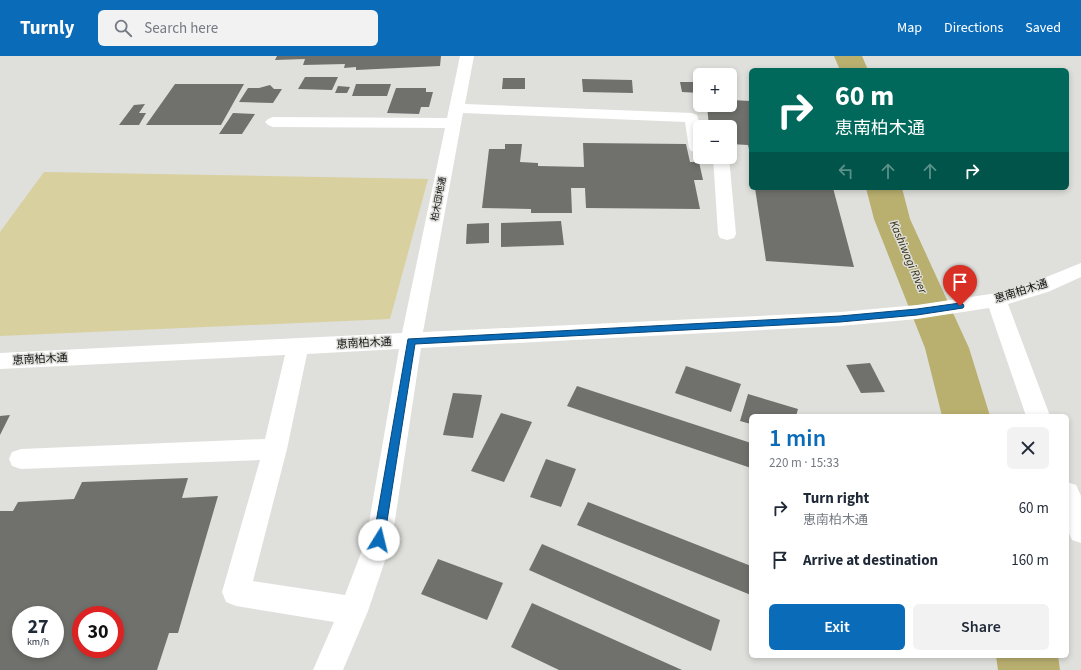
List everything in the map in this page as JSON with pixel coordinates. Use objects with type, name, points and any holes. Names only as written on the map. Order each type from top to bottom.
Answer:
[{"type":"street","name":"柏木団地通","points":[[328,670],[354,611],[379,540],[411,341],[467,56]]},
{"type":"street","points":[[273,122],[456,116],[692,118],[693,124]]},
{"type":"street","points":[[722,164],[727,234]]},
{"type":"street","name":"恵南柏木通","points":[[0,361],[840,319],[917,312],[997,300],[1040,286],[1081,269]]},
{"type":"street","points":[[997,300],[1003,321],[1037,414]]},
{"type":"street","points":[[298,347],[275,449],[236,592],[354,611]]},
{"type":"street","points":[[21,459],[275,449]]},
{"type":"street","points":[[1069,498],[1081,531]]},
{"type":"shaded area","points":[[44,172],[428,179],[390,319],[0,336],[0,232]]},
{"type":"building","points":[[277,56],[441,56],[440,66],[356,70],[356,67],[344,68],[345,64],[303,65],[305,59],[275,60]]},
{"type":"building","points":[[305,77],[338,77],[332,90],[298,89]]},
{"type":"building","points":[[503,78],[525,78],[525,89],[502,89]]},
{"type":"building","points":[[582,79],[632,80],[633,93],[583,92]]},
{"type":"building","points":[[680,82],[693,82],[693,93],[682,92]]},
{"type":"building","points":[[175,84],[244,84],[221,125],[146,125]]},
{"type":"building","points":[[356,84],[391,84],[387,96],[352,96]]},
{"type":"building","points":[[270,85],[274,89],[282,89],[273,103],[239,102],[248,88],[259,88]]},
{"type":"building","points":[[338,86],[350,87],[347,93],[335,93]]},
{"type":"building","points":[[396,88],[426,88],[426,92],[433,92],[429,107],[421,107],[419,114],[387,113]]},
{"type":"building","points":[[737,100],[749,101],[749,149],[748,145],[737,144],[737,120],[708,120],[708,112],[737,112]]},
{"type":"building","points":[[145,104],[139,113],[146,113],[139,125],[119,125],[134,105]]},
{"type":"building","points":[[233,113],[255,114],[242,134],[219,134]]},
{"type":"building","points":[[583,143],[686,144],[690,162],[693,162],[693,164],[699,164],[703,180],[694,180],[700,209],[586,208],[585,188],[571,188],[572,213],[531,213],[531,209],[482,208],[489,149],[505,149],[505,144],[522,144],[520,162],[538,163],[538,166],[584,167]]},
{"type":"building","points":[[755,190],[834,190],[854,267],[766,261]]},
{"type":"building","points":[[561,221],[564,245],[501,247],[501,223]]},
{"type":"building","points":[[489,223],[489,243],[466,244],[467,224]]},
{"type":"building","points":[[870,363],[885,392],[861,393],[846,365]]},
{"type":"building","points":[[686,366],[741,384],[731,412],[675,393]]},
{"type":"building","points":[[577,386],[749,442],[749,467],[567,406]]},
{"type":"building","points":[[453,393],[482,395],[473,438],[443,435]]},
{"type":"building","points":[[748,394],[798,409],[797,414],[749,414],[749,423],[740,421]]},
{"type":"building","points":[[501,413],[532,422],[504,482],[471,471]]},
{"type":"building","points":[[10,415],[0,435],[0,416]]},
{"type":"building","points":[[546,459],[576,469],[561,507],[530,497]]},
{"type":"building","points":[[188,478],[182,498],[218,496],[178,633],[169,633],[157,670],[0,670],[0,511],[13,511],[18,502],[74,499],[82,482]]},
{"type":"building","points":[[588,502],[749,565],[749,594],[577,525]]},
{"type":"building","points":[[542,544],[720,620],[711,651],[529,570]]},
{"type":"building","points":[[438,559],[503,583],[487,620],[421,594]]},
{"type":"building","points":[[532,603],[682,670],[559,670],[511,647]]},
{"type":"waterway","name":"Kashiwagi River","points":[[848,56],[853,68]]},
{"type":"waterway","name":"Kashiwagi River","points":[[885,190],[892,219],[947,348],[965,414]]},
{"type":"waterway","name":"Kashiwagi River","points":[[1027,658],[1029,670]]},
{"type":"route","points":[[379,540],[411,341],[840,319],[917,312],[960,306]]}]
